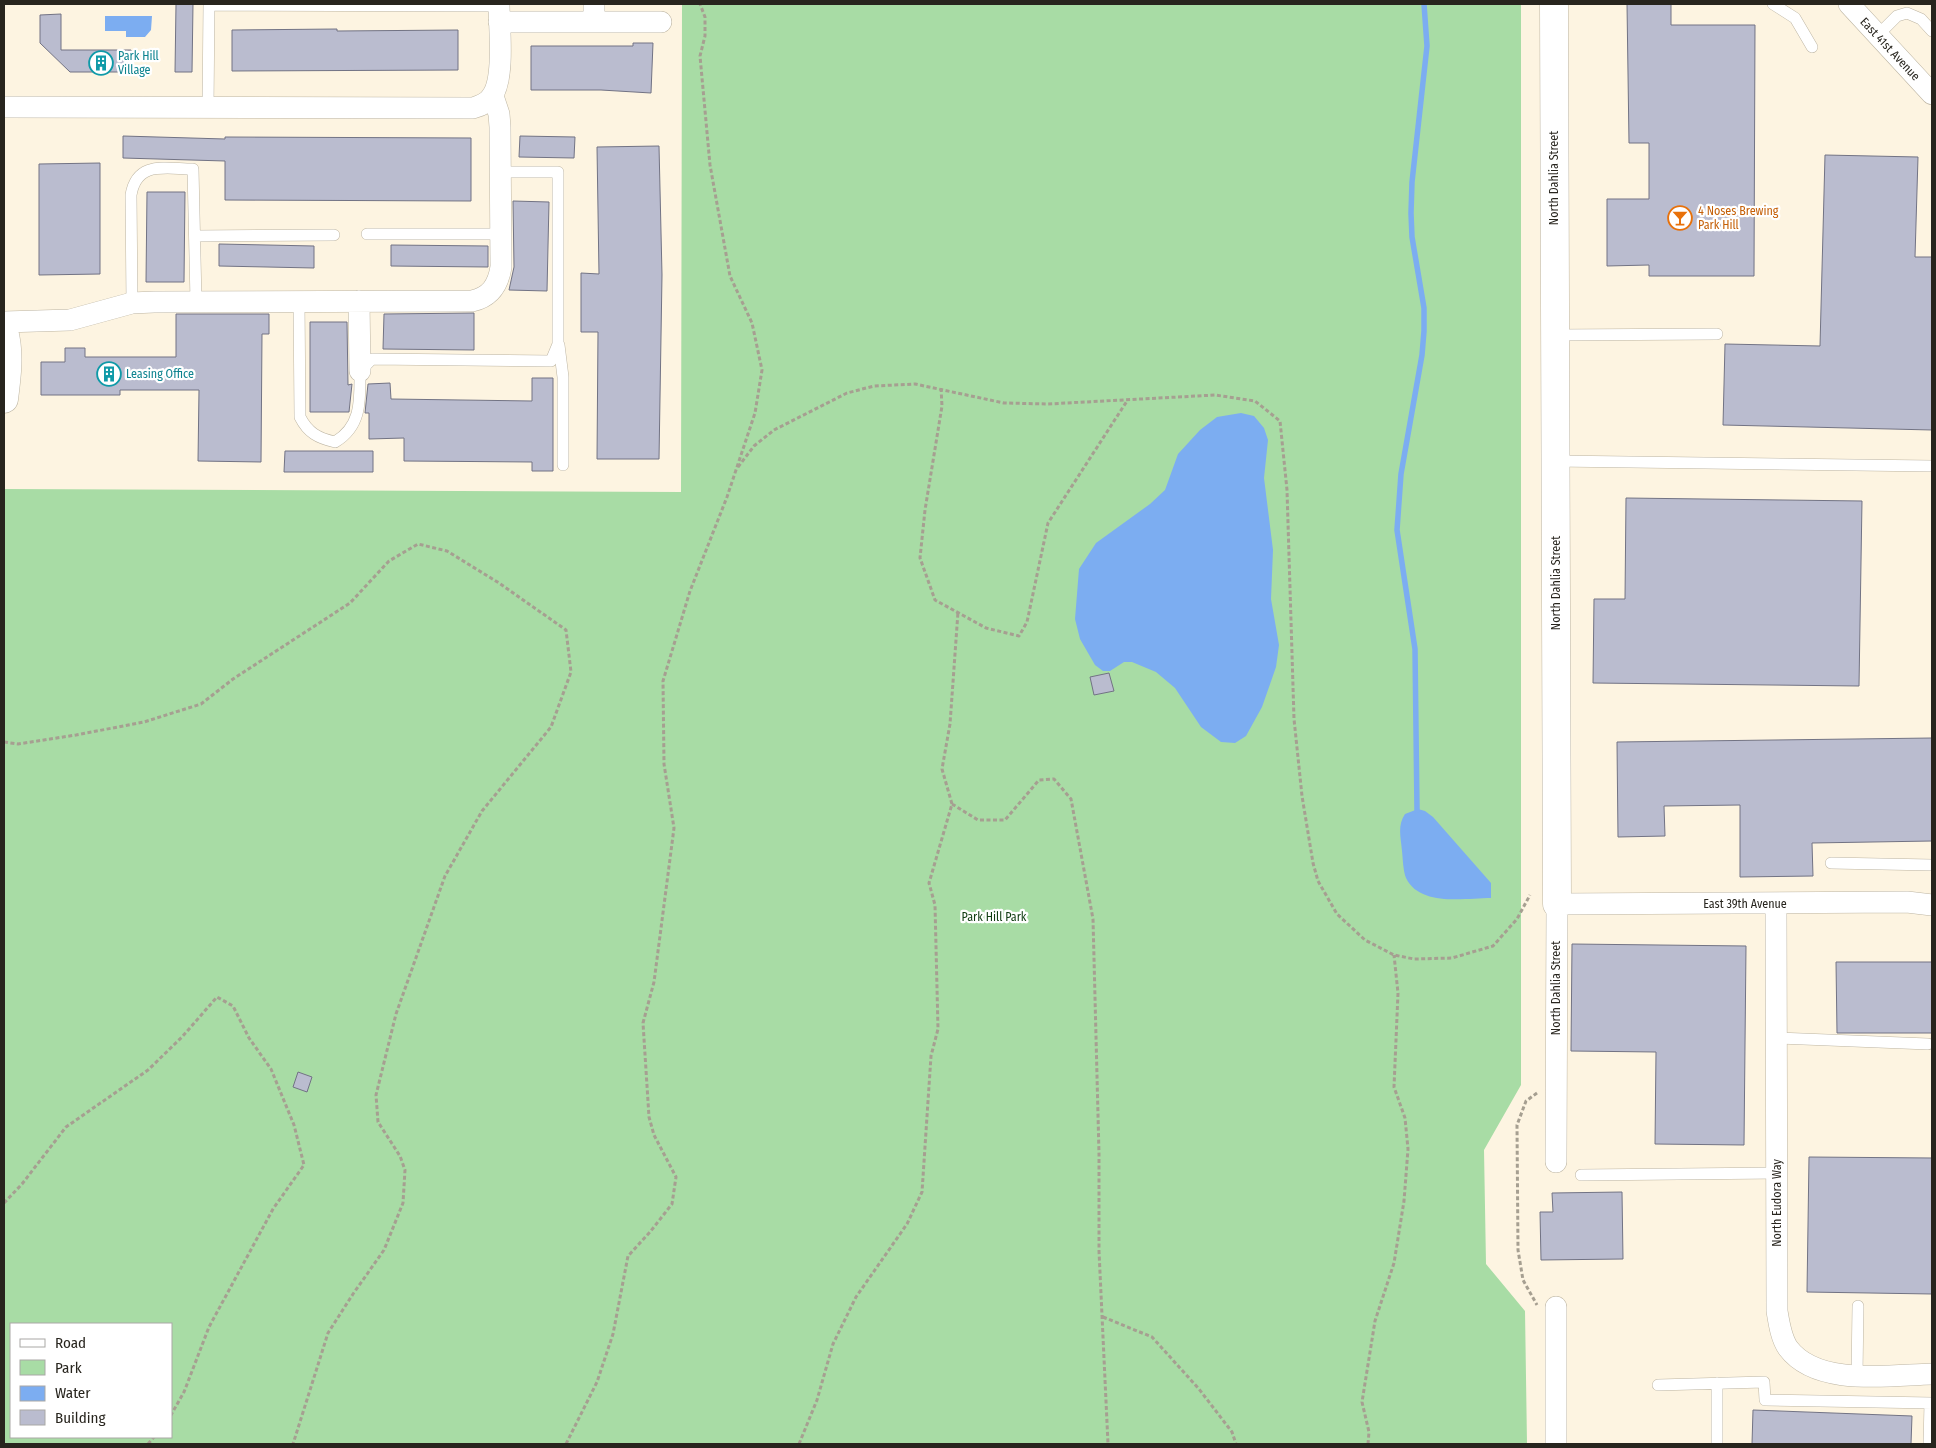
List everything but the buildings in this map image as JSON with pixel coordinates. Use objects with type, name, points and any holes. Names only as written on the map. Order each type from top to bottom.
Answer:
[{"type":"street","name":"North Dahlia Street","points":[[1554,4],[1556,1162]]},
{"type":"street","name":"East 41st Avenue","points":[[1849,4],[1932,94]]},
{"type":"street","points":[[4,322],[70,320],[132,303],[196,301],[472,301],[487,296],[498,282],[500,275],[501,172],[499,114],[493,96],[498,77],[499,11],[594,13],[661,22]]},
{"type":"street","points":[[4,107],[463,109],[480,106],[493,96]]},
{"type":"street","points":[[359,301],[360,371]]},
{"type":"street","points":[[4,331],[8,344],[8,364],[4,399]]},
{"type":"street","name":"East 39th Avenue","points":[[1557,904],[1907,902],[1932,905]]},
{"type":"street","name":"North Eudora Way","points":[[1776,904],[1778,1311],[1780,1328],[1788,1347],[1798,1358],[1824,1372],[1857,1375],[1932,1374]]},
{"type":"street","points":[[1556,1306],[1556,1444]]},
{"type":"lane","points":[[208,109],[209,4],[499,11]]},
{"type":"lane","points":[[1773,4],[1795,18],[1812,46]]},
{"type":"lane","points":[[1878,35],[1897,16],[1907,12],[1921,19],[1932,31]]},
{"type":"lane","points":[[132,303],[130,195],[133,182],[150,168],[193,169],[196,301]]},
{"type":"lane","points":[[501,172],[558,172],[558,344],[563,377],[563,465]]},
{"type":"lane","points":[[367,234],[501,234]]},
{"type":"lane","points":[[195,236],[334,235]]},
{"type":"lane","points":[[299,301],[300,417],[305,427],[316,438],[335,442],[346,435],[356,421],[360,405],[360,371],[372,359],[551,361],[558,344]]},
{"type":"lane","points":[[1555,335],[1717,334]]},
{"type":"lane","points":[[1555,461],[1932,466]]},
{"type":"lane","points":[[1831,863],[1932,865]]},
{"type":"lane","points":[[1776,1038],[1928,1044]]},
{"type":"lane","points":[[1581,1175],[1777,1173]]},
{"type":"lane","points":[[1857,1375],[1858,1306]]},
{"type":"lane","points":[[1658,1385],[1764,1382],[1765,1400],[1931,1403],[1930,1444]]},
{"type":"lane","points":[[1717,1383],[1717,1444]]},
{"type":"path","points":[[566,1444],[597,1382],[613,1334],[628,1256],[672,1204],[676,1177],[654,1135],[649,1117],[643,1023],[654,982],[674,828],[664,764],[663,681],[690,591],[755,413],[762,370],[752,323],[730,276],[710,165],[700,56],[705,36],[704,18],[700,4]]},
{"type":"path","points":[[736,469],[754,446],[774,430],[847,393],[874,386],[915,384],[941,388],[966,396],[1004,404],[1127,401],[1215,395],[1255,401],[1280,421],[1287,490],[1294,719],[1313,863],[1318,881],[1337,914],[1365,940],[1394,955],[1414,960],[1452,958],[1493,946],[1517,919],[1530,895]]},
{"type":"path","points":[[941,388],[942,406],[925,510],[920,558],[935,600],[986,628],[1019,636],[1027,622],[1048,523],[1127,401]]},
{"type":"path","points":[[4,742],[18,744],[144,722],[201,704],[233,678],[350,604],[389,561],[418,544],[447,551],[499,583],[566,630],[572,672],[551,727],[482,810],[445,876],[396,1014],[376,1096],[378,1122],[400,1156],[404,1170],[403,1203],[384,1250],[328,1333],[293,1444]]},
{"type":"path","points":[[799,1444],[817,1400],[833,1344],[856,1297],[907,1224],[922,1192],[931,1056],[938,1029],[935,905],[929,883],[952,804],[942,769],[950,724],[958,612]]},
{"type":"path","points":[[952,804],[978,820],[1005,820],[1039,780],[1047,779],[1054,779],[1071,799],[1092,919],[1099,1154],[1099,1251],[1108,1444]]},
{"type":"path","points":[[1368,1444],[1369,1432],[1362,1402],[1375,1321],[1394,1263],[1404,1200],[1408,1149],[1405,1118],[1394,1087],[1398,993],[1394,955]]},
{"type":"path","points":[[4,1203],[66,1127],[148,1070],[182,1037],[217,996],[233,1006],[249,1038],[271,1069],[294,1125],[304,1165],[273,1209],[209,1327],[184,1392],[172,1412]]},
{"type":"path","points":[[1556,1079],[1526,1101],[1517,1125],[1518,1250],[1523,1280],[1556,1339]]},
{"type":"path","points":[[1103,1317],[1152,1336],[1199,1389],[1232,1432],[1236,1444]]},
{"type":"green space","name":"Park Hill Park","points":[[682,4],[1521,4],[1521,1085],[1484,1150],[1486,1264],[1525,1311],[1527,1444],[4,1444],[4,489],[681,492]]},
{"type":"water","points":[[105,16],[152,16],[151,30],[145,37],[126,37],[126,31],[105,31]]},
{"type":"water","points":[[1241,413],[1254,416],[1264,428],[1268,440],[1264,478],[1273,550],[1271,599],[1279,645],[1276,667],[1262,707],[1246,736],[1235,743],[1221,742],[1201,727],[1175,688],[1156,672],[1132,662],[1124,662],[1110,671],[1103,671],[1095,665],[1080,639],[1075,619],[1079,569],[1096,543],[1150,504],[1165,490],[1178,454],[1200,430],[1217,417]]},
{"type":"water","points":[[1418,809],[1425,811],[1433,817],[1491,883],[1491,898],[1444,899],[1432,897],[1413,887],[1404,872],[1400,828],[1405,814]]},
{"type":"waterway","points":[[1417,810],[1415,649],[1397,530],[1401,474],[1422,355],[1424,331],[1424,308],[1412,237],[1411,213],[1412,182],[1427,46],[1424,4]]},
{"type":"place","name":"Park Hill Village","points":[[101,63]]},
{"type":"place","name":"4 Noses Brewing Park Hill","points":[[1680,218]]},
{"type":"place","name":"Leasing Office","points":[[109,374]]}]
